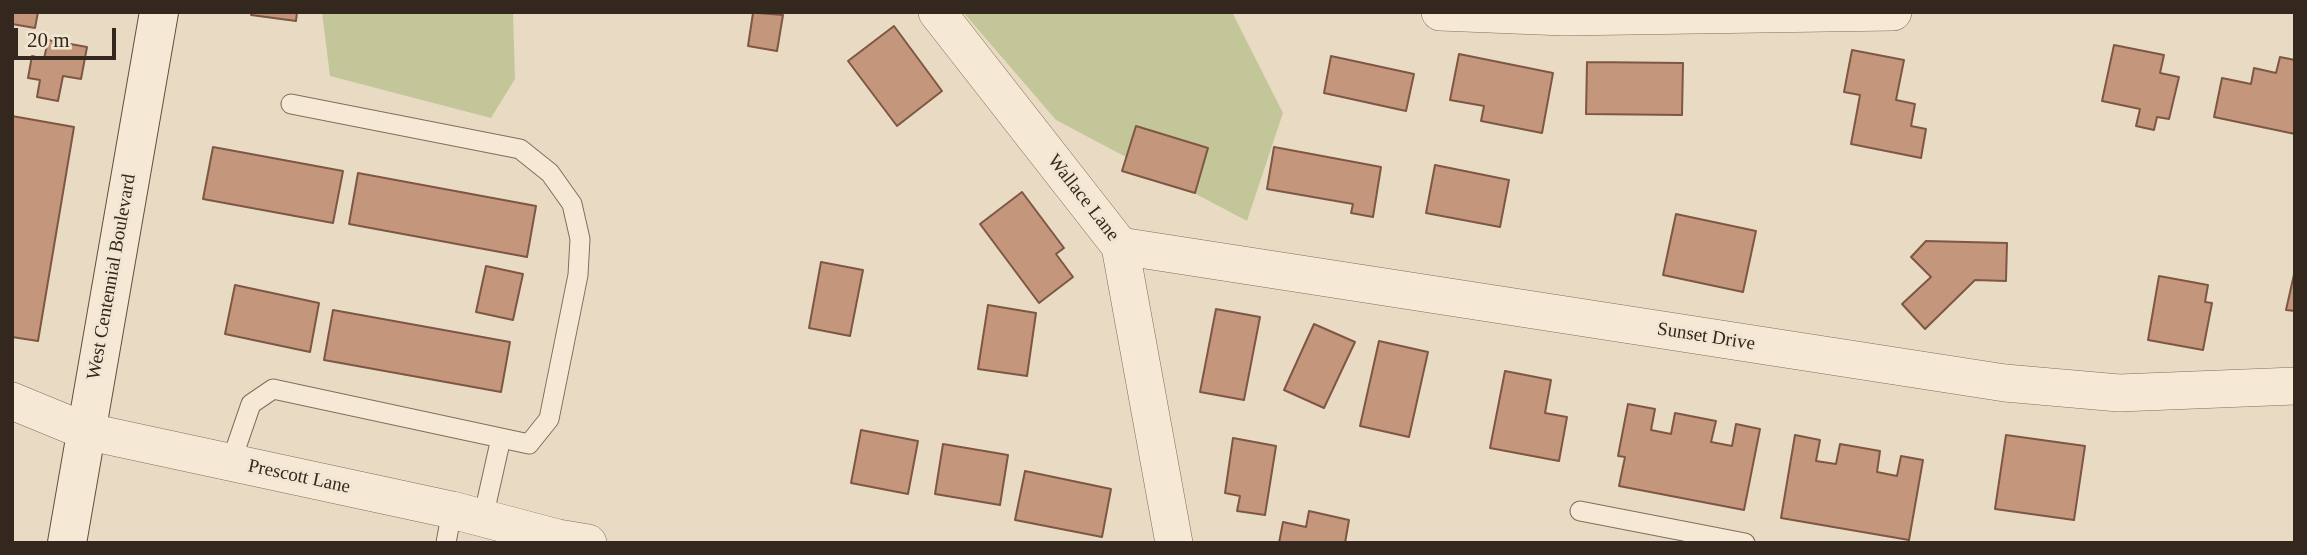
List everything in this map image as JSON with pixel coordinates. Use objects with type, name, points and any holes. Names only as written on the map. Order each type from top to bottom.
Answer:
[{"type":"main road","name":"West Centennial Boulevard","points":[[67,543],[159,12]]},
{"type":"street","name":"Wallace Lane","points":[[937,12],[1120,246],[1174,543]]},
{"type":"street","points":[[1440,12],[1564,17],[1893,12]]},
{"type":"street","name":"Sunset Drive","points":[[1120,246],[2005,383],[2119,393],[2295,386]]},
{"type":"street","name":"Prescott Lane","points":[[12,401],[85,431],[231,462],[460,523],[588,543]]},
{"type":"lane","points":[[231,462],[251,404],[273,389],[529,444],[550,419],[578,275],[580,239],[572,204],[550,173],[520,149],[290,104]]},
{"type":"lane","points":[[460,523],[501,438]]},
{"type":"lane","points":[[1580,511],[1745,543]]},
{"type":"green space","points":[[322,12],[513,12],[515,79],[491,118],[330,76]]},
{"type":"green space","points":[[963,12],[1232,12],[1283,113],[1247,221],[1056,120]]},
{"type":"building","points":[[12,12],[38,12],[35,28],[12,24]]},
{"type":"building","points":[[252,12],[297,12],[296,21],[251,15]]},
{"type":"building","points":[[746,12],[783,15],[777,51],[748,46],[753,13]]},
{"type":"building","points":[[894,26],[942,91],[897,126],[848,61]]},
{"type":"building","points":[[48,40],[87,47],[81,79],[63,76],[58,101],[37,97],[40,80],[28,78],[32,56],[44,59]]},
{"type":"building","points":[[2114,45],[2164,55],[2160,73],[2179,77],[2169,119],[2157,117],[2154,130],[2136,126],[2140,109],[2102,101]]},
{"type":"building","points":[[1852,50],[1904,60],[1896,100],[1915,104],[1911,126],[1926,129],[1921,158],[1851,144],[1860,95],[1844,92]]},
{"type":"building","points":[[1459,54],[1553,73],[1542,133],[1481,121],[1484,106],[1450,100]]},
{"type":"building","points":[[1331,56],[1414,74],[1406,111],[1324,93]]},
{"type":"building","points":[[2280,57],[2295,60],[2295,134],[2214,117],[2222,78],[2251,84],[2254,68],[2276,73]]},
{"type":"building","points":[[1587,62],[1683,63],[1682,115],[1586,114]]},
{"type":"building","points":[[12,116],[74,127],[38,341],[12,337]]},
{"type":"building","points":[[1136,126],[1208,148],[1195,193],[1122,171]]},
{"type":"building","points":[[213,147],[343,171],[333,223],[203,199]]},
{"type":"building","points":[[1274,147],[1381,167],[1373,217],[1351,213],[1353,204],[1267,189]]},
{"type":"building","points":[[1435,165],[1509,180],[1500,227],[1426,213]]},
{"type":"building","points":[[358,173],[536,206],[527,257],[349,224]]},
{"type":"building","points":[[1022,192],[1064,248],[1056,254],[1073,277],[1039,303],[980,224]]},
{"type":"building","points":[[1676,214],[1756,231],[1743,292],[1663,275]]},
{"type":"building","points":[[1926,241],[2007,243],[2006,281],[1975,280],[1925,329],[1902,304],[1931,277],[1911,257]]},
{"type":"building","points":[[821,262],[863,270],[850,336],[809,328]]},
{"type":"building","points":[[486,266],[523,274],[513,320],[476,312]]},
{"type":"building","points":[[2295,270],[2295,311],[2286,310]]},
{"type":"building","points":[[2159,276],[2208,285],[2205,302],[2212,303],[2203,350],[2148,340]]},
{"type":"building","points":[[235,285],[319,303],[310,352],[225,334]]},
{"type":"building","points":[[988,305],[1036,313],[1027,376],[978,369]]},
{"type":"building","points":[[1216,309],[1260,317],[1244,400],[1200,392]]},
{"type":"building","points":[[333,310],[510,342],[501,392],[324,360]]},
{"type":"building","points":[[1314,324],[1355,342],[1324,408],[1284,390]]},
{"type":"building","points":[[1379,341],[1428,352],[1409,437],[1360,426]]},
{"type":"building","points":[[1505,371],[1551,380],[1545,413],[1567,417],[1559,461],[1490,448]]},
{"type":"building","points":[[1628,404],[1655,409],[1651,430],[1671,434],[1675,413],[1716,421],[1711,442],[1732,446],[1736,424],[1760,429],[1744,510],[1619,486],[1625,457],[1618,456]]},
{"type":"building","points":[[861,430],[918,441],[908,494],[851,483]]},
{"type":"building","points":[[1795,435],[1820,440],[1816,461],[1836,464],[1840,444],[1880,451],[1877,472],[1897,476],[1901,456],[1923,460],[1909,540],[1781,518]]},
{"type":"building","points":[[2006,435],[2085,446],[2074,520],[1995,509]]},
{"type":"building","points":[[1233,438],[1276,446],[1265,515],[1237,511],[1240,496],[1225,493]]},
{"type":"building","points":[[943,444],[1008,455],[1000,505],[935,494]]},
{"type":"building","points":[[1025,471],[1111,489],[1102,537],[1015,520]]},
{"type":"building","points":[[1309,511],[1349,520],[1345,543],[1279,543],[1283,522],[1306,527]]}]
